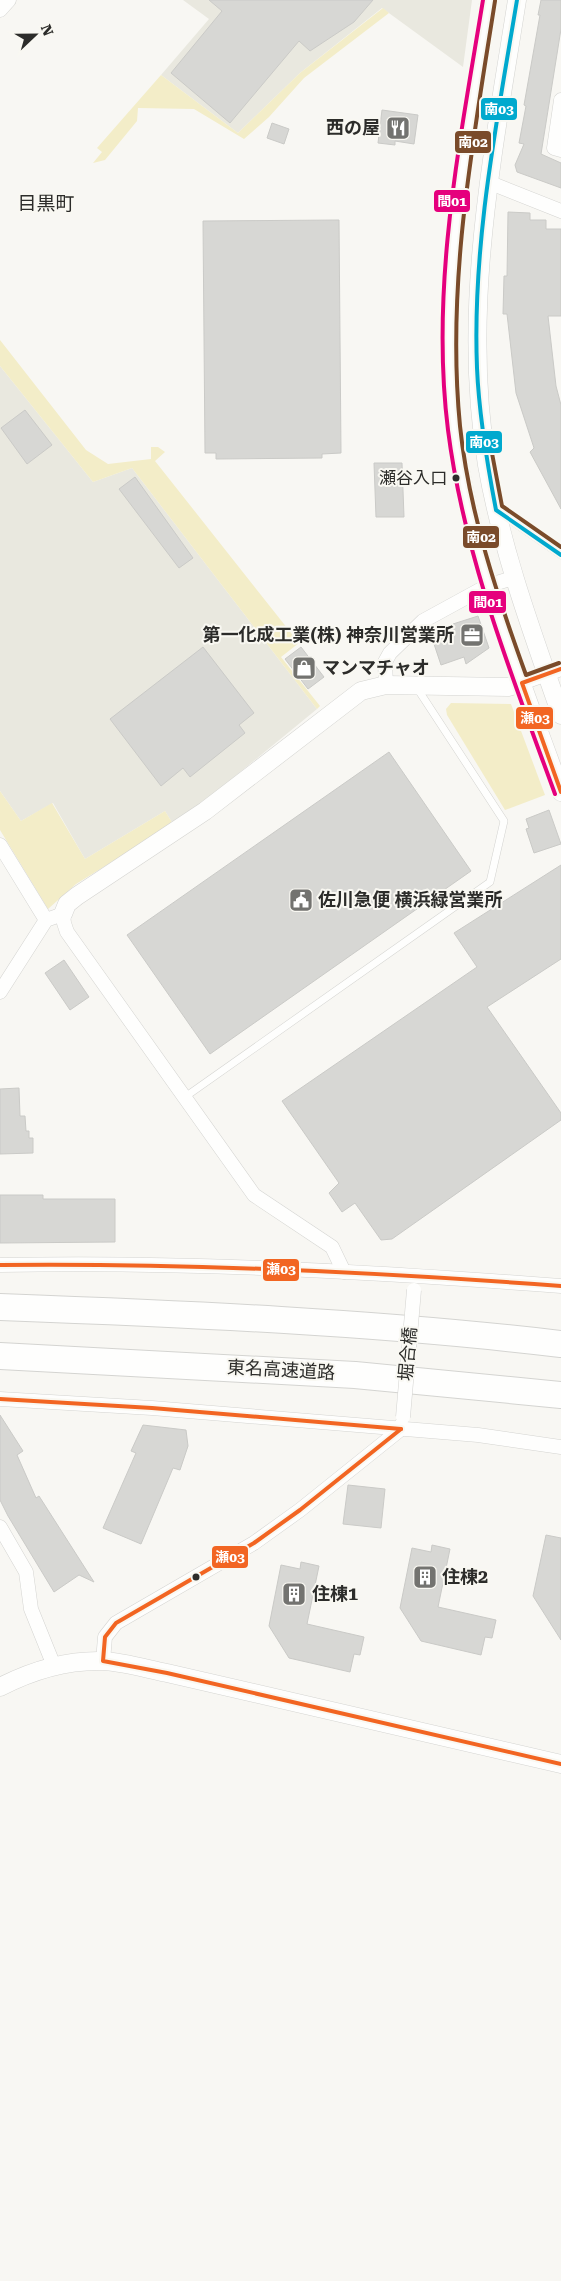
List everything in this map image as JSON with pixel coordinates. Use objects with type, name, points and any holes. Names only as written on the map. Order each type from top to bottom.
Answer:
[{"type":"highway","points":[[0,1307],[165,1313],[354,1324],[561,1344]]},
{"type":"highway","name":"東名高速道路","points":[[0,1356],[355,1375],[561,1395]]},
{"type":"street","points":[[0,10],[9,0]]},
{"type":"street","points":[[489,0],[456,222],[450,288],[450,374],[456,438],[468,512],[487,586],[561,792]]},
{"type":"street","points":[[517,0],[488,182],[478,288],[477,367],[484,437],[496,510],[513,578],[554,672],[561,714]]},
{"type":"street","points":[[561,100],[554,148],[561,150]]},
{"type":"street","points":[[488,182],[561,210]]},
{"type":"street","points":[[386,685],[386,662],[390,653],[423,621],[487,586],[513,578]]},
{"type":"street","points":[[344,1272],[332,1247],[254,1195],[67,932],[63,914],[67,904],[76,896],[205,811],[361,691],[386,685],[508,687],[554,672]]},
{"type":"street","points":[[0,846],[46,920]]},
{"type":"street","points":[[0,992],[46,920],[63,914]]},
{"type":"street","points":[[0,1265],[126,1264],[344,1272],[415,1275],[561,1286]]},
{"type":"street","name":"堀合橋","points":[[402,1423],[415,1275]]},
{"type":"street","points":[[0,1399],[402,1423],[561,1447]]},
{"type":"street","points":[[103,1661],[105,1637],[116,1624],[254,1543],[300,1510],[402,1423]]},
{"type":"street","points":[[0,1527],[26,1572],[31,1609],[54,1666]]},
{"type":"street","points":[[0,1687],[17,1678],[54,1666],[103,1661],[168,1673],[561,1764]]},
{"type":"lane","points":[[496,510],[561,556]]},
{"type":"lane","points":[[185,1097],[490,882],[504,821],[416,685]]},
{"type":"shaded area","points":[[183,0],[472,0],[463,67],[382,8],[300,73],[238,133],[161,75],[209,19]]},
{"type":"shaded area","points":[[383,8],[389,13],[304,78],[269,117],[244,139],[194,109],[138,108],[137,121],[105,160],[93,163],[102,152],[97,148],[161,75],[238,133],[300,73]]},
{"type":"shaded area","points":[[0,340],[86,450],[108,464],[151,459],[151,447],[158,447],[165,452],[155,461],[299,643],[281,657],[320,706],[317,709],[132,468],[93,482],[0,366]]},
{"type":"shaded area","points":[[0,366],[93,482],[132,468],[317,709],[195,809],[173,824],[165,811],[85,859],[53,803],[21,821],[0,791]]},
{"type":"shaded area","points":[[451,703],[511,704],[545,795],[505,810],[447,715],[446,709]]},
{"type":"shaded area","points":[[0,791],[21,821],[52,803],[85,859],[165,811],[173,824],[76,884],[48,909],[0,830]]},
{"type":"building","points":[[209,0],[373,0],[354,22],[310,51],[299,41],[230,123],[171,73],[222,11]]},
{"type":"building","points":[[541,0],[561,0],[561,29],[541,154],[561,163],[561,188],[517,172],[515,165],[524,144],[519,143]]},
{"type":"building","name":"西の屋","points":[[382,110],[418,115],[414,144],[395,141],[395,145],[378,143]]},
{"type":"building","points":[[272,123],[289,129],[284,144],[267,138]]},
{"type":"building","points":[[508,212],[530,213],[530,220],[546,220],[546,229],[561,229],[561,316],[548,316],[556,386],[561,405],[561,509],[530,452],[534,448],[516,393],[507,314],[503,314],[504,276],[507,276]]},
{"type":"building","points":[[339,220],[341,453],[322,454],[322,458],[216,459],[216,453],[205,453],[203,221]]},
{"type":"building","points":[[25,410],[52,445],[27,464],[1,428]]},
{"type":"building","points":[[374,463],[402,463],[404,517],[376,517]]},
{"type":"building","points":[[135,477],[193,558],[179,568],[119,489]]},
{"type":"building","points":[[478,616],[489,648],[466,664],[464,657],[441,665],[431,635],[454,627],[453,624]]},
{"type":"building","points":[[203,647],[254,713],[239,725],[245,733],[190,777],[183,768],[161,786],[110,719]]},
{"type":"building","name":"マンマチャオ","points":[[301,647],[324,677],[308,689],[285,659]]},
{"type":"building","points":[[389,752],[471,871],[210,1054],[127,935]]},
{"type":"building","points":[[549,810],[561,844],[534,853],[526,829],[529,828],[526,819]]},
{"type":"building","points":[[561,865],[561,959],[487,1007],[561,1113],[561,1120],[392,1239],[381,1240],[355,1203],[342,1212],[329,1193],[339,1183],[282,1101],[477,967],[454,933]]},
{"type":"building","points":[[64,960],[89,997],[70,1010],[45,973]]},
{"type":"building","points":[[19,1088],[20,1116],[25,1116],[26,1131],[29,1131],[29,1138],[33,1138],[33,1153],[0,1154],[0,1089]]},
{"type":"building","points":[[0,1195],[43,1195],[43,1199],[115,1199],[115,1242],[0,1243]]},
{"type":"building","points":[[0,1415],[23,1451],[17,1455],[36,1498],[39,1496],[94,1582],[79,1575],[54,1592],[8,1516],[0,1500]]},
{"type":"building","points":[[143,1425],[186,1430],[188,1446],[180,1470],[173,1468],[141,1544],[103,1528],[136,1453],[131,1451]]},
{"type":"building","points":[[348,1485],[385,1489],[381,1528],[343,1524]]},
{"type":"building","points":[[546,1535],[561,1538],[561,1640],[533,1596]]},
{"type":"building","name":"住棟2","points":[[432,1545],[450,1549],[438,1607],[496,1620],[492,1638],[485,1637],[481,1655],[421,1641],[400,1608],[412,1548],[431,1552]]},
{"type":"building","name":"住棟1","points":[[301,1562],[319,1566],[307,1624],[364,1637],[360,1655],[354,1654],[350,1672],[289,1658],[269,1626],[281,1565],[300,1569]]},
{"type":"transit line","name":"間01","points":[[483,0],[450,214],[445,268],[443,376],[455,477],[465,523],[491,615],[555,794]]},
{"type":"transit line","name":"南03","points":[[517,0],[494,137],[482,229],[476,322],[478,386],[484,439],[496,510],[561,555]]},
{"type":"transit line","name":"南02","points":[[495,1],[478,107],[459,266],[456,319],[460,426],[464,458],[477,521],[495,584],[526,675],[559,663]]},
{"type":"transit line","name":"南02","points":[[491,448],[502,506],[561,547]]},
{"type":"transit line","name":"瀬03","points":[[561,669],[522,683],[561,792]]},
{"type":"transit line","name":"瀬03","points":[[0,1265],[210,1267],[561,1286]]},
{"type":"transit line","name":"瀬03","points":[[0,1399],[152,1408],[401,1429]]},
{"type":"transit line","name":"瀬03","points":[[401,1429],[300,1510],[254,1543],[116,1623],[105,1637],[103,1661],[167,1673],[561,1764]]},
{"type":"place","name":"西の屋","points":[[398,128]]},
{"type":"place","name":"瀬谷入口","points":[[456,478]]},
{"type":"place","name":"第一化成工業(株) 神奈川営業所","points":[[472,635]]},
{"type":"place","name":"マンマチャオ","points":[[304,668]]},
{"type":"place","name":"佐川急便 横浜緑営業所","points":[[301,900]]},
{"type":"place","name":"住棟2","points":[[425,1577]]},
{"type":"place","name":"住棟1","points":[[294,1594]]},
{"type":"district","name":"目黒町","points":[[46,203]]}]
